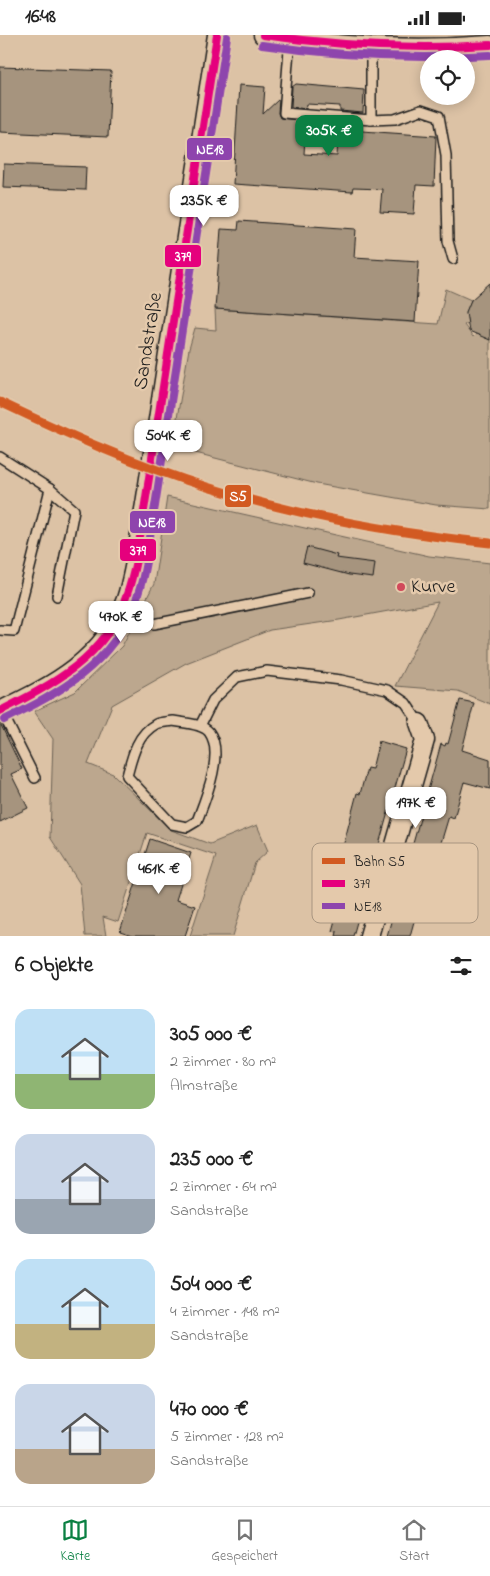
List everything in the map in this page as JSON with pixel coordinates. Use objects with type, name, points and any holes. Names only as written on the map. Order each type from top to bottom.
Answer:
[{"type":"street","name":"Sandstraße","points":[[0,710],[41,691],[59,680],[96,650],[112,628],[119,614],[132,578],[145,505],[217,35]]},
{"type":"street","points":[[263,35],[342,45],[412,48],[490,45]]},
{"type":"street","points":[[396,843],[425,740],[419,723]]},
{"type":"street","points":[[369,936],[373,923]]},
{"type":"lane","points":[[371,46],[371,120]]},
{"type":"lane","points":[[289,50],[284,113],[371,120],[395,119],[421,110],[439,116],[446,155],[448,241],[453,259]]},
{"type":"lane","points":[[0,457],[50,489],[74,510],[57,596]]},
{"type":"lane","points":[[0,630],[14,631],[50,489]]},
{"type":"lane","points":[[119,614],[154,624],[308,593]]},
{"type":"lane","points":[[200,726],[213,700],[237,677],[267,671],[341,680],[387,690],[406,703],[419,723]]},
{"type":"lane","points":[[0,710],[35,778]]},
{"type":"lane","points":[[172,721],[200,726],[208,732],[214,744],[215,760],[210,783],[197,821],[187,827],[172,824],[127,776],[132,754],[144,734],[157,724],[172,721]]},
{"type":"shaded area","points":[[446,289],[471,300],[466,312],[468,323],[464,325],[473,337],[476,334],[490,339],[490,509],[436,505],[317,484],[172,447],[189,349],[195,328],[216,330],[215,309],[438,324]]},
{"type":"shaded area","points":[[167,497],[429,556],[490,563],[490,704],[458,691],[395,686],[438,602],[270,630],[186,663],[112,705],[88,764],[113,774],[171,830],[210,844],[257,825],[268,851],[255,863],[233,936],[190,936],[216,856],[147,833],[118,922],[103,917],[106,936],[85,936],[80,884],[50,837],[53,739],[34,711],[75,692],[122,646],[154,584]]},
{"type":"building","points":[[0,67],[111,71],[108,137],[0,132]]},
{"type":"building","points":[[296,84],[364,90],[363,113],[340,111],[340,106],[307,104],[306,109],[291,107],[292,87]]},
{"type":"building","points":[[239,85],[265,87],[263,114],[279,99],[278,113],[280,118],[306,121],[304,154],[337,156],[339,124],[362,126],[362,131],[436,136],[434,186],[416,185],[414,214],[380,212],[382,189],[353,188],[352,192],[233,184]]},
{"type":"building","points":[[4,164],[86,167],[85,190],[3,187]]},
{"type":"building","points":[[239,221],[356,229],[354,257],[419,261],[415,322],[215,309],[221,229],[238,230]]},
{"type":"building","points":[[490,283],[490,340],[469,331],[466,312],[471,300]]},
{"type":"building","points":[[307,547],[337,555],[336,558],[375,563],[373,578],[349,575],[303,563]]},
{"type":"building","points":[[460,700],[474,703],[462,750],[490,759],[490,789],[464,782],[454,818],[449,816],[441,843],[413,843],[441,744],[445,746],[446,743],[448,744]]},
{"type":"building","points":[[0,723],[22,769],[11,774],[28,808],[0,822]]},
{"type":"building","points":[[379,741],[406,749],[379,843],[344,843],[357,793],[360,794],[367,768],[372,769]]},
{"type":"building","points":[[150,839],[191,853],[176,900],[195,906],[185,936],[132,936],[120,932]]},
{"type":"building","points":[[334,923],[357,923],[353,936],[336,936],[337,932],[332,931]]},
{"type":"building","points":[[391,923],[414,923],[410,936],[387,936]]},
{"type":"rail line","name":"S5","points":[[0,402],[128,459],[207,487],[277,507],[347,522],[383,529],[490,543]]},
{"type":"transit line","name":"379","points":[[0,711],[58,679],[91,652],[106,636],[117,618],[130,586],[140,539],[217,35]]},
{"type":"transit line","name":"379","points":[[263,35],[376,46],[490,45]]},
{"type":"transit line","name":"NE18","points":[[4,720],[64,687],[98,660],[125,625],[139,591],[147,555],[227,37]]},
{"type":"transit line","name":"NE18","points":[[262,45],[376,56],[490,55]]},
{"type":"place","name":"Kurve","points":[[401,587]]}]
